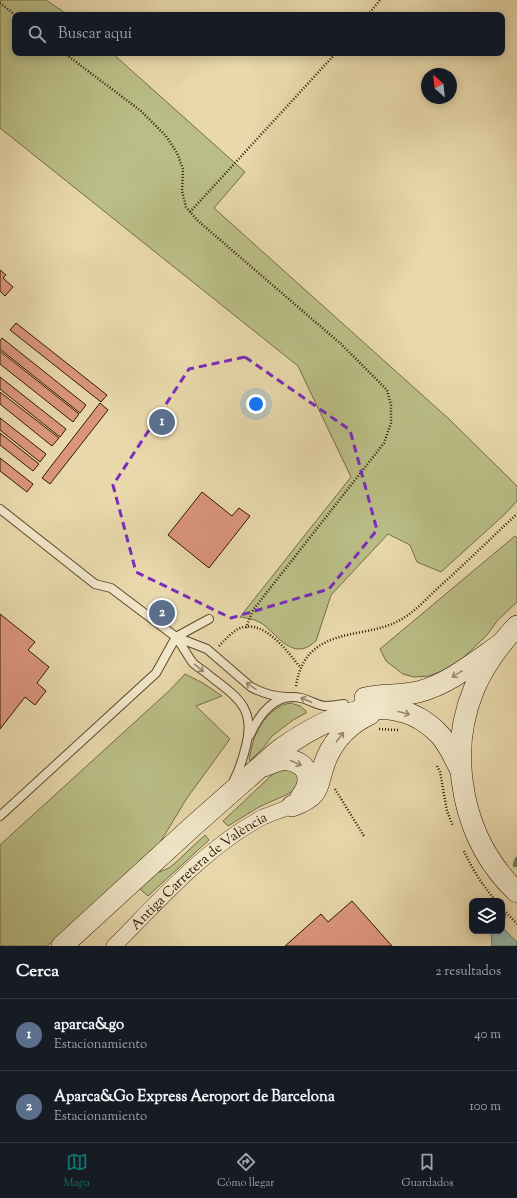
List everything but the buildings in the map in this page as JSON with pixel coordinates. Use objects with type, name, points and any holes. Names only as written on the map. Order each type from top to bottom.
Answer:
[{"type":"main road","points":[[517,626],[501,644],[484,668],[474,689],[462,737],[461,771],[462,788],[477,836],[493,864],[517,892]]},
{"type":"main road","points":[[235,789],[256,762],[271,747],[308,720],[344,704],[372,697],[404,694],[426,689],[451,678],[501,644]]},
{"type":"main road","points":[[62,946],[235,789],[278,752],[293,740],[327,721],[369,709],[383,709],[409,713],[419,718],[440,734],[461,771]]},
{"type":"main road","points":[[292,806],[307,799],[315,793],[327,756],[342,733],[360,719],[383,709]]},
{"type":"main road","points":[[260,768],[282,760],[297,761],[303,766],[308,776],[307,785],[298,801],[292,806]]},
{"type":"street","name":"Antiga Carretera de València","points":[[114,946],[179,882],[215,850],[242,830],[264,817],[292,806]]},
{"type":"lane","points":[[0,509],[95,584],[111,588],[176,637],[207,649],[251,687],[258,691],[279,697],[303,698],[313,704],[326,706],[344,704]]},
{"type":"lane","points":[[0,816],[156,673],[176,637],[209,619]]},
{"type":"lane","points":[[176,637],[193,663],[236,698],[244,707],[248,721],[248,739]]},
{"type":"lane","points":[[210,812],[225,794],[238,772],[252,730],[266,710],[278,700],[292,697]]},
{"type":"path","points":[[370,12],[380,0]]},
{"type":"path","points":[[0,3],[12,13]]},
{"type":"path","points":[[68,56],[141,110],[166,136],[177,153],[183,169],[182,191],[186,207],[197,220],[341,344],[387,390],[391,405],[391,423],[384,443],[253,610],[246,628]]},
{"type":"path","points":[[190,212],[333,56]]},
{"type":"path","points":[[292,697],[300,667],[312,651],[327,641],[353,633],[390,626],[409,614],[517,514]]},
{"type":"path","points":[[215,651],[229,636],[239,629],[251,627],[268,632],[300,667]]},
{"type":"path","points":[[378,729],[399,730]]},
{"type":"path","points":[[437,765],[440,772],[447,811],[455,831]]},
{"type":"path","points":[[334,786],[364,836]]},
{"type":"path","points":[[463,849],[468,861],[494,898]]},
{"type":"path","points":[[505,911],[517,924]]},
{"type":"highlighted area","points":[[245,357],[350,430],[377,530],[329,589],[231,618],[136,572],[113,485],[189,369]]},
{"type":"green space","points":[[0,0],[46,0],[64,12],[12,12],[12,56],[115,56],[245,172],[214,208],[450,420],[517,486],[517,501],[505,514],[441,572],[417,562],[410,545],[388,534],[331,595],[316,641],[308,647],[298,649],[292,648],[281,641],[261,623],[240,617],[351,477],[298,366],[0,128]]},
{"type":"green space","points":[[515,536],[517,538],[517,602],[498,620],[487,635],[462,659],[444,670],[429,676],[414,677],[403,674],[386,661],[380,649]]},
{"type":"green space","points":[[185,674],[203,683],[222,696],[196,706],[230,739],[187,798],[159,844],[47,946],[0,946],[0,845],[170,690]]},
{"type":"green space","points":[[291,703],[300,706],[306,711],[306,713],[293,720],[272,736],[264,747],[250,761],[249,759],[254,738],[264,720],[279,707]]},
{"type":"green space","points":[[283,766],[300,776],[295,789],[288,794],[259,807],[228,826],[223,821],[274,773]]},
{"type":"green space","points":[[205,835],[209,840],[148,896],[139,888],[154,874],[169,868],[174,864]]},
{"type":"water","points":[[505,930],[517,942],[517,946],[492,946],[491,934],[505,934]]},
{"type":"waterway","points":[[515,865],[517,859]]},
{"type":"place","name":"aparca&go","points":[[162,422]]},
{"type":"place","name":"Aparca&Go Express Aeroport de Barcelona","points":[[162,613]]}]
